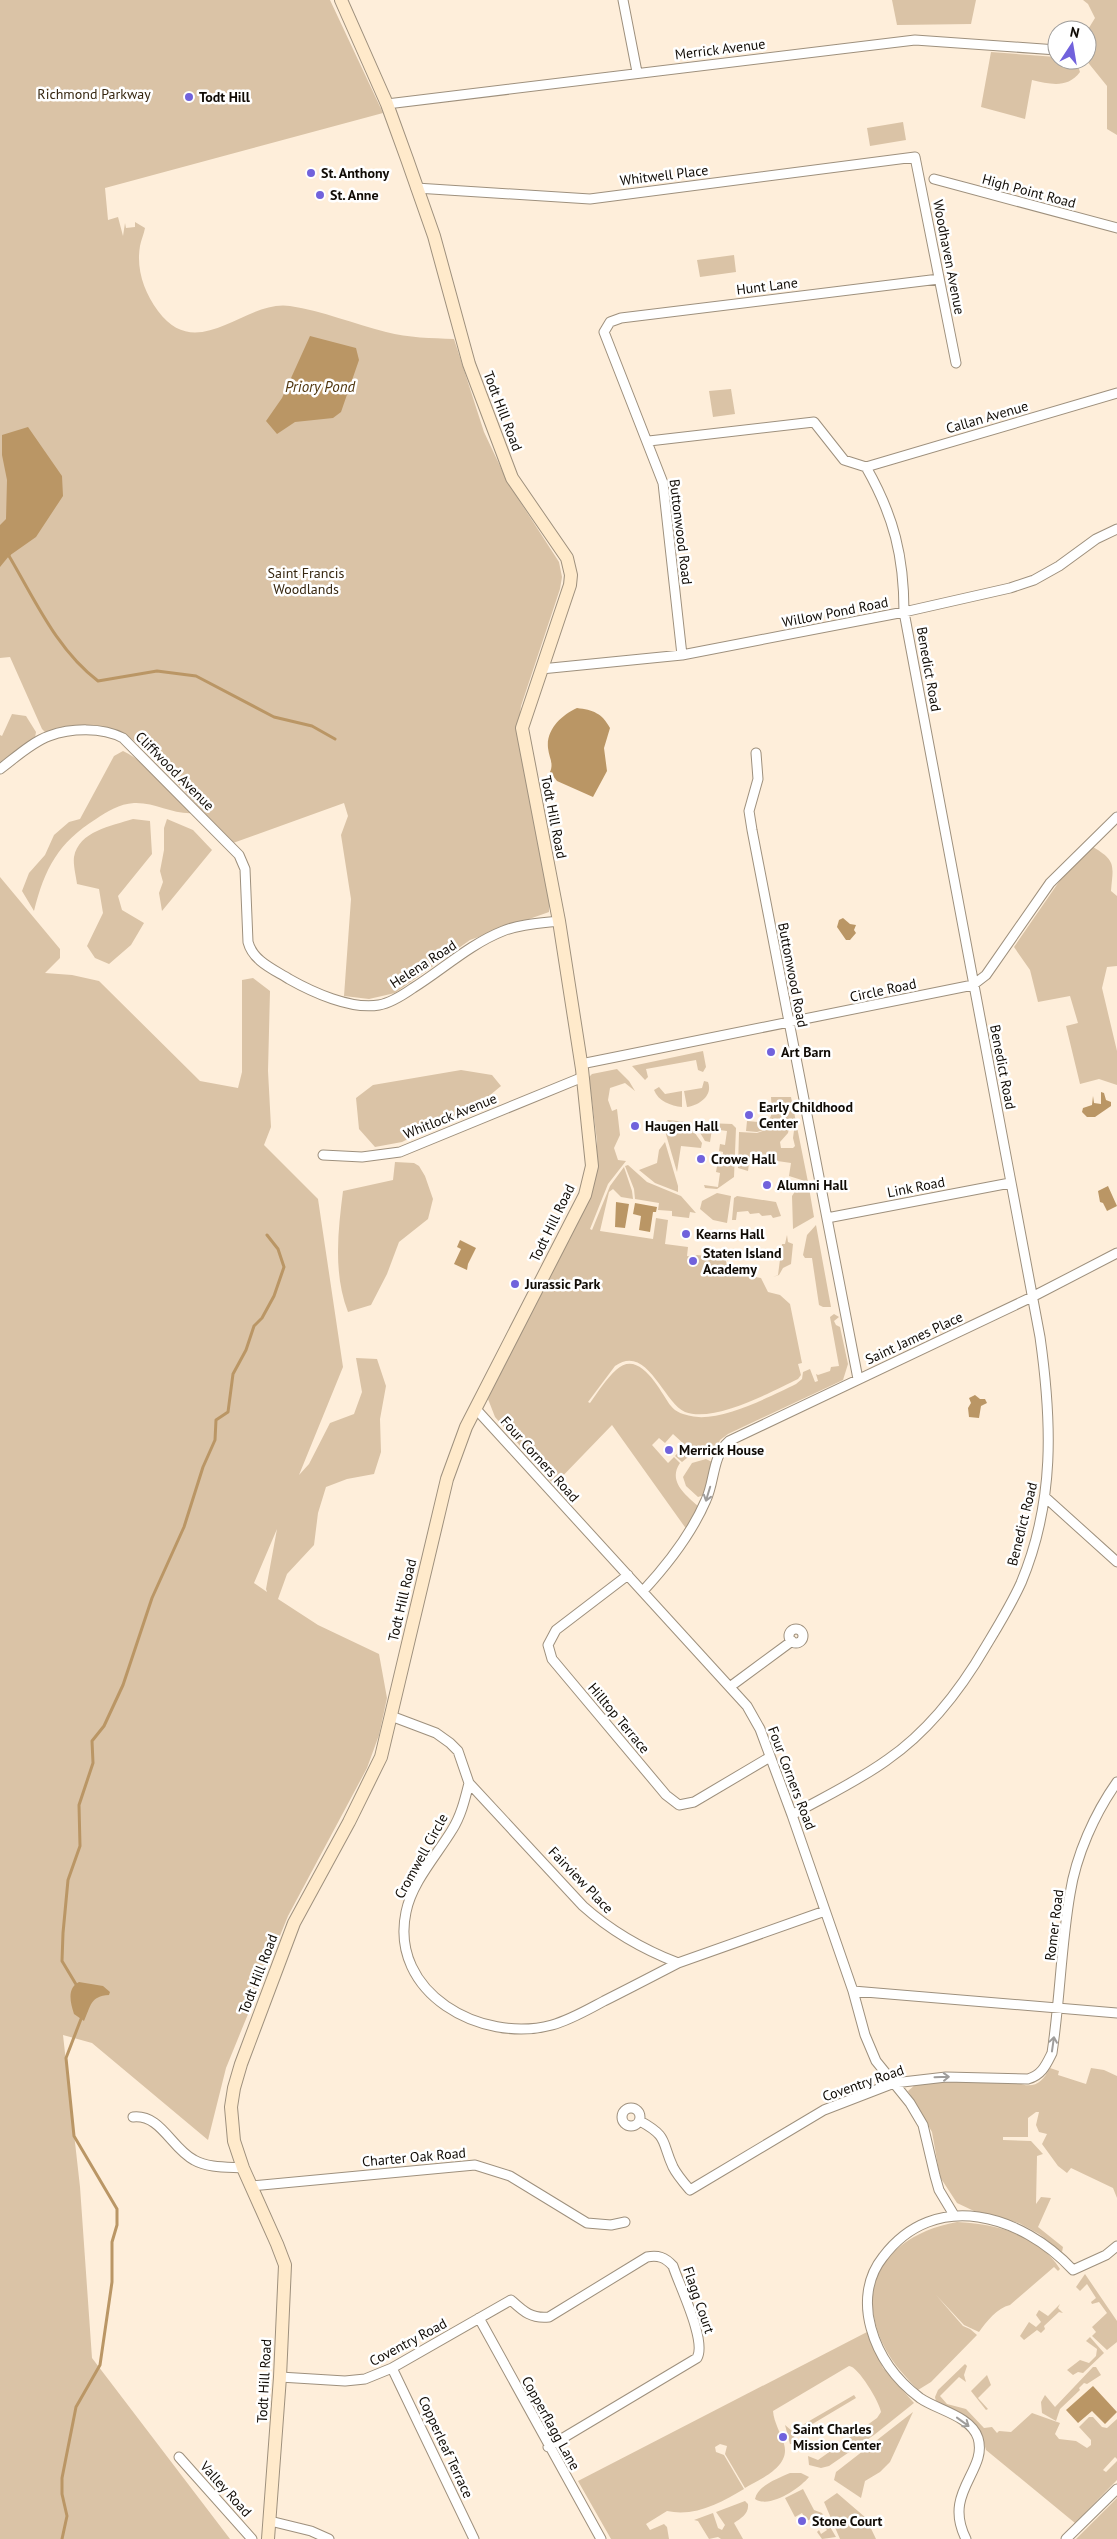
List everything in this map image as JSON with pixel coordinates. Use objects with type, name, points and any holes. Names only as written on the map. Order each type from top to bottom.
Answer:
[{"type":"street","name":"Todt Hill Road","points":[[268,2539],[280,2377],[284,2266],[278,2244],[243,2168],[234,2142],[231,2107],[241,2064],[294,1923],[367,1787],[381,1757],[447,1479],[475,1408],[585,1195],[592,1166],[583,1077],[559,922],[522,728],[570,585],[570,568],[567,558],[512,478],[469,364],[434,236],[387,104],[341,0]]},
{"type":"street","points":[[623,0],[637,72]]},
{"type":"street","name":"Merrick Avenue","points":[[387,104],[637,72],[915,40],[1047,49]]},
{"type":"street","name":"Whitwell Place","points":[[416,188],[590,199],[915,157]]},
{"type":"street","name":"Woodhaven Avenue","points":[[915,157],[956,363]]},
{"type":"street","name":"High Point Road","points":[[934,179],[1117,228]]},
{"type":"street","name":"Hunt Lane","points":[[604,332],[610,322],[621,318],[939,279]]},
{"type":"street","name":"Buttonwood Road","points":[[604,332],[649,441],[664,483],[682,655]]},
{"type":"street","name":"Callan Avenue","points":[[866,467],[1117,393]]},
{"type":"street","points":[[649,441],[814,422],[844,460],[853,465],[866,467]]},
{"type":"street","name":"Benedict Road","points":[[792,1815],[888,1760],[911,1740],[950,1700],[975,1665],[1016,1594],[1032,1550],[1045,1497],[1049,1451],[1049,1409],[1040,1337],[904,612],[904,579],[895,532],[881,495],[866,467]]},
{"type":"street","name":"Willow Pond Road","points":[[541,669],[682,655],[904,612],[1010,588],[1034,580],[1059,566],[1096,539],[1117,529]]},
{"type":"street","name":"Cliffwood Avenue","points":[[0,769],[49,736],[75,730],[116,734],[122,738],[239,855],[245,869],[250,951]]},
{"type":"street","name":"Buttonwood Road","points":[[756,753],[758,779],[749,811],[788,1024],[858,1379]]},
{"type":"street","points":[[973,985],[986,975],[1050,883],[1117,817]]},
{"type":"street","name":"Helena Road","points":[[250,951],[269,967],[320,994],[338,1000],[379,1006],[396,999],[468,950],[503,931],[532,924],[559,922]]},
{"type":"street","name":"Circle Road","points":[[581,1064],[788,1024],[973,985]]},
{"type":"street","name":"Whitlock Avenue","points":[[323,1155],[362,1158],[400,1152],[583,1077]]},
{"type":"street","name":"Link Road","points":[[827,1218],[1010,1183]]},
{"type":"street","name":"Saint James Place","points":[[642,1591],[661,1572],[689,1535],[707,1499],[722,1447],[729,1441],[1032,1297],[1117,1253]]},
{"type":"street","name":"Four Corners Road","points":[[475,1408],[731,1686],[747,1706],[760,1729],[792,1815],[853,1991],[865,2035],[876,2061],[910,2103],[923,2125],[934,2176],[954,2215]]},
{"type":"street","points":[[1045,1497],[1117,1562]]},
{"type":"street","name":"Hilltop Terrace","points":[[628,1575],[556,1630],[548,1645],[552,1659],[666,1795],[679,1804],[694,1802],[770,1757]]},
{"type":"street","points":[[731,1686],[792,1641]]},
{"type":"street","name":"Fairview Place","points":[[391,1716],[436,1733],[450,1742],[458,1751],[469,1783],[601,1922],[629,1942],[678,1963]]},
{"type":"street","name":"Romer Road","points":[[1037,2076],[1043,2071],[1052,2053],[1059,2007],[1070,1892],[1083,1849],[1104,1800],[1117,1782]]},
{"type":"street","name":"Cromwell Circle","points":[[469,1783],[461,1813],[454,1828],[415,1889],[406,1910],[404,1934],[410,1966],[417,1979],[436,2000],[470,2019],[514,2028],[535,2028],[552,2025],[574,2016],[678,1963]]},
{"type":"street","points":[[678,1963],[825,1911]]},
{"type":"street","points":[[853,1991],[1117,2013]]},
{"type":"street","name":"Coventry Road","points":[[640,2120],[661,2135],[668,2149],[673,2168],[690,2190],[824,2110],[894,2084],[946,2077],[1028,2078],[1037,2076]]},
{"type":"street","points":[[133,2117],[148,2118],[159,2126],[181,2152],[195,2161],[211,2166],[243,2168]]},
{"type":"street","name":"Charter Oak Road","points":[[251,2186],[476,2165],[510,2176],[587,2223],[605,2226],[625,2222]]},
{"type":"street","points":[[966,2539],[961,2528],[958,2513],[960,2499],[978,2456],[977,2437],[967,2424],[921,2398],[887,2366],[880,2353],[868,2316],[869,2282],[878,2263],[897,2240],[928,2222],[954,2215],[995,2221],[1026,2232],[1045,2244],[1073,2270],[1106,2255],[1117,2246]]},
{"type":"street","name":"Flagg Court","points":[[511,2300],[527,2315],[541,2318],[549,2317],[647,2257],[661,2257],[673,2266],[698,2338],[700,2352],[690,2363],[548,2447]]},
{"type":"street","name":"Coventry Road","points":[[280,2377],[345,2381],[365,2379],[392,2368],[511,2300]]},
{"type":"street","name":"Copperflagg Lane","points":[[479,2318],[548,2447],[601,2539]]},
{"type":"street","name":"Copperleaf Terrace","points":[[392,2368],[474,2539]]},
{"type":"street","name":"Valley Road","points":[[179,2457],[252,2539]]},
{"type":"street","points":[[1066,2539],[1117,2489]]},
{"type":"street","points":[[270,2521],[311,2531],[329,2539]]},
{"type":"green space","name":"Saint Francis Woodlands","points":[[0,0],[330,0],[383,113],[105,188],[108,220],[118,217],[123,236],[125,223],[126,228],[135,227],[135,222],[145,228],[139,255],[142,280],[153,304],[173,326],[189,332],[205,331],[273,306],[290,306],[395,334],[454,339],[484,432],[508,483],[559,562],[562,577],[560,589],[521,706],[517,734],[549,902],[549,912],[470,940],[395,993],[369,999],[344,996],[351,899],[341,835],[348,816],[344,803],[233,843],[175,780],[127,736],[106,728],[54,733],[45,732],[10,657],[0,658]]},
{"type":"green space","points":[[892,0],[976,0],[971,24],[897,25]]},
{"type":"green space","points":[[1083,0],[1117,0],[1117,135],[1107,129],[1107,86],[1094,70],[1097,70],[1097,20],[1094,20],[1095,18],[1088,4]]},
{"type":"green space","points":[[991,52],[1047,56],[1047,70],[1079,70],[1080,72],[1075,77],[1064,83],[1052,84],[1032,80],[1025,119],[981,107]]},
{"type":"green space","points":[[903,122],[906,140],[870,146],[867,128]]},
{"type":"green space","points":[[734,255],[736,272],[700,277],[697,260]]},
{"type":"green space","points":[[731,389],[735,414],[713,417],[709,391]]},
{"type":"green space","points":[[12,714],[26,716],[36,732],[35,738],[0,762],[0,735],[2,736]]},
{"type":"green space","points":[[123,751],[152,771],[194,813],[134,803],[119,806],[105,813],[72,837],[55,858],[48,869],[34,911],[22,891],[29,873],[45,855],[54,835],[69,822],[80,819],[114,756]]},
{"type":"green space","points":[[133,819],[150,821],[152,854],[118,896],[122,910],[144,923],[131,945],[109,964],[95,958],[87,946],[103,913],[99,889],[77,884],[74,857],[77,848],[89,835],[106,827]]},
{"type":"green space","points":[[167,819],[193,830],[212,850],[162,911],[159,893],[163,882],[160,871],[164,850],[164,828]]},
{"type":"green space","points":[[1093,847],[1110,860],[1113,870],[1111,891],[1117,896],[1117,966],[1107,967],[1102,988],[1117,1051],[1117,1085],[1099,1079],[1080,1084],[1066,1026],[1078,1023],[1070,996],[1038,1002],[1030,970],[1014,947],[1065,873]]},
{"type":"green space","points":[[0,877],[60,949],[60,958],[45,973],[72,975],[99,981],[200,1081],[238,1088],[242,1072],[242,980],[253,978],[270,991],[268,1071],[271,1127],[264,1145],[318,1199],[343,1367],[299,1475],[309,1464],[330,1423],[354,1414],[362,1392],[356,1358],[377,1359],[386,1386],[380,1419],[381,1452],[374,1474],[347,1479],[326,1487],[318,1513],[314,1545],[287,1574],[278,1599],[318,1625],[379,1654],[387,1698],[379,1735],[367,1768],[288,1916],[226,2068],[208,2140],[92,2043],[63,2035],[80,2187],[92,2358],[230,2539],[0,2539]],"holes":[[[277,1529],[267,1592],[254,1583]]]},
{"type":"green space","points":[[703,1051],[706,1067],[703,1072],[698,1070],[696,1060],[646,1069],[648,1077],[645,1080],[632,1066]]},
{"type":"green space","points":[[617,1069],[629,1081],[635,1091],[625,1083],[610,1088],[608,1100],[612,1111],[617,1109],[620,1135],[614,1148],[618,1160],[626,1161],[608,1184],[590,1229],[592,1230],[610,1186],[624,1167],[633,1199],[621,1197],[613,1189],[609,1192],[600,1231],[653,1239],[656,1218],[668,1220],[665,1244],[688,1247],[687,1256],[693,1257],[697,1255],[725,1258],[729,1272],[761,1278],[768,1292],[780,1295],[790,1304],[802,1363],[798,1364],[801,1375],[798,1379],[742,1405],[711,1413],[697,1414],[685,1412],[677,1406],[645,1368],[636,1362],[626,1361],[615,1366],[588,1402],[590,1403],[612,1374],[625,1364],[633,1364],[649,1374],[675,1410],[691,1416],[716,1416],[745,1407],[796,1384],[802,1379],[803,1372],[810,1369],[815,1382],[818,1381],[816,1374],[830,1371],[831,1367],[839,1366],[830,1317],[834,1314],[839,1317],[834,1321],[840,1327],[848,1364],[843,1380],[728,1434],[720,1440],[714,1454],[693,1453],[682,1462],[675,1456],[685,1445],[673,1434],[665,1443],[659,1438],[652,1445],[668,1463],[674,1457],[680,1463],[676,1476],[677,1482],[684,1493],[699,1507],[687,1530],[612,1425],[554,1485],[495,1417],[488,1399],[597,1162],[597,1141],[589,1077],[592,1074]]},
{"type":"green space","points":[[461,1070],[492,1075],[501,1086],[483,1101],[402,1142],[375,1147],[359,1129],[356,1098],[373,1085]]},
{"type":"green space","points":[[704,1081],[708,1082],[709,1091],[707,1095],[701,1102],[687,1107],[684,1091],[702,1088]]},
{"type":"green space","points":[[659,1087],[665,1094],[682,1091],[682,1107],[662,1100],[654,1090]]},
{"type":"green space","points":[[771,1097],[791,1097],[808,1182],[789,1176],[791,1163],[750,1157],[748,1171],[738,1168],[739,1132],[757,1133],[768,1129],[757,1132],[746,1131],[747,1121],[768,1123],[772,1113]],"holes":[[[791,1118],[795,1123],[793,1138],[795,1146],[793,1148],[781,1148],[780,1142],[788,1133]]]},
{"type":"green space","points":[[668,1120],[687,1122],[702,1143],[701,1148],[681,1146],[677,1172],[663,1124]]},
{"type":"green space","points":[[707,1123],[732,1124],[736,1128],[734,1177],[717,1189],[705,1188],[704,1185],[718,1187],[720,1173],[716,1172],[717,1166],[722,1166],[723,1152],[719,1151],[720,1144],[725,1145],[727,1131],[712,1129],[710,1142],[705,1141],[699,1131]]},
{"type":"green space","points":[[665,1142],[678,1186],[678,1192],[655,1183],[639,1170],[657,1163],[659,1150]]},
{"type":"green space","points":[[395,1162],[414,1163],[419,1166],[425,1176],[433,1199],[428,1219],[399,1242],[387,1274],[371,1305],[348,1312],[340,1282],[338,1252],[343,1191],[393,1180]]},
{"type":"green space","points":[[628,1165],[647,1182],[681,1196],[696,1213],[690,1212],[689,1218],[672,1216],[672,1211],[658,1210],[659,1203],[635,1199],[634,1189],[625,1166]]},
{"type":"green space","points":[[798,1187],[809,1188],[814,1217],[793,1229],[792,1196]]},
{"type":"green space","points":[[717,1193],[731,1196],[727,1223],[713,1220],[700,1209],[702,1201]]},
{"type":"green space","points":[[737,1196],[776,1202],[781,1216],[773,1218],[771,1215],[750,1214],[748,1211],[737,1212],[736,1220],[732,1220],[734,1198]]},
{"type":"green space","points":[[816,1225],[831,1307],[819,1305],[812,1258],[805,1258],[803,1255],[807,1235]]},
{"type":"green space","points":[[787,1235],[788,1242],[793,1244],[791,1264],[783,1268],[779,1275],[773,1277],[778,1275],[782,1244],[785,1244]]},
{"type":"green space","points":[[706,1459],[712,1462],[704,1495],[698,1497],[686,1486],[683,1477],[692,1463]]},
{"type":"green space","points":[[1050,2068],[1059,2071],[1058,2075],[1086,2084],[1091,2068],[1104,2070],[1117,2076],[1117,2198],[1113,2188],[1071,2168],[1067,2173],[1058,2166],[1042,2144],[1047,2134],[1039,2132],[1036,2125],[1039,2112],[1028,2118],[1028,2137],[1003,2137],[1003,2140],[1031,2141],[1043,2154],[1037,2156],[1036,2204],[1041,2197],[1051,2198],[1038,2227],[1063,2247],[1062,2252],[1039,2234],[1019,2223],[974,2211],[957,2203],[940,2177],[932,2132],[908,2091],[915,2085],[925,2082],[1016,2082],[1032,2085],[1044,2078]]},
{"type":"green space","points":[[957,2222],[986,2225],[1015,2233],[1040,2247],[1060,2269],[1058,2271],[1054,2267],[1010,2305],[997,2312],[979,2332],[964,2325],[936,2295],[963,2326],[977,2335],[931,2382],[918,2390],[896,2365],[885,2348],[876,2324],[873,2302],[875,2282],[884,2265],[896,2250],[913,2237],[934,2228]]},
{"type":"green space","points":[[1085,2274],[1117,2321],[1117,2342],[1107,2350],[1092,2336],[1096,2332],[1092,2327],[1107,2313],[1099,2302],[1092,2304],[1091,2302],[1096,2298],[1087,2284],[1080,2291],[1076,2287]]},
{"type":"green space","points":[[1060,2304],[1058,2308],[1063,2313],[1059,2312],[1044,2326],[1045,2329],[1041,2333],[1037,2330],[1024,2340],[1020,2336],[1029,2322],[1036,2327],[1041,2322],[1036,2315],[1039,2310],[1048,2316]]},
{"type":"green space","points":[[867,2332],[883,2368],[914,2403],[874,2435],[829,2466],[821,2468],[809,2465],[808,2456],[818,2460],[877,2418],[881,2412],[868,2386],[858,2372],[849,2366],[773,2411],[785,2452],[779,2466],[773,2471],[745,2488],[725,2454],[727,2446],[720,2444],[715,2447],[716,2452],[724,2455],[744,2489],[707,2508],[688,2512],[667,2511],[646,2524],[650,2530],[664,2524],[667,2527],[669,2539],[611,2539],[578,2481]]},
{"type":"green space","points":[[1090,2337],[1104,2353],[1083,2373],[1078,2372],[1073,2375],[1067,2370],[1080,2360],[1089,2363],[1096,2356],[1097,2349],[1086,2341]]},
{"type":"green space","points":[[965,2364],[967,2366],[964,2375],[966,2382],[959,2377],[940,2396],[947,2404],[966,2409],[984,2428],[992,2427],[997,2433],[999,2431],[1011,2432],[1032,2413],[1060,2423],[1055,2434],[1059,2439],[1076,2441],[1087,2448],[1091,2445],[1091,2440],[1079,2427],[1089,2417],[1093,2417],[1102,2427],[1107,2428],[1117,2419],[1117,2459],[1115,2457],[1103,2470],[1106,2472],[1117,2461],[1117,2480],[1075,2523],[986,2450],[982,2436],[936,2402],[935,2397],[938,2390]]},
{"type":"green space","points":[[1093,2367],[1096,2367],[1101,2375],[1087,2384],[1084,2383],[1079,2388],[1080,2390],[1060,2409],[1056,2421],[1042,2413],[1041,2402],[1045,2395],[1055,2407]]},
{"type":"green space","points":[[987,2375],[991,2385],[978,2398],[988,2409],[986,2410],[971,2391]]},
{"type":"green space","points":[[854,2395],[856,2398],[794,2435],[795,2444],[790,2444],[785,2425],[792,2431]]},
{"type":"green space","points":[[913,2412],[890,2462],[880,2472],[865,2481],[861,2498],[834,2480],[836,2472]]},
{"type":"green space","points":[[790,2473],[801,2473],[809,2477],[784,2496],[768,2501],[755,2499],[764,2486]]},
{"type":"green space","points":[[803,2489],[814,2510],[822,2513],[836,2537],[822,2539],[817,2532],[819,2530],[821,2534],[827,2530],[818,2515],[807,2521],[802,2513],[795,2517],[785,2498]]},
{"type":"green space","points":[[837,2493],[866,2518],[876,2539],[840,2539],[824,2502]]},
{"type":"green space","points":[[1117,2498],[1117,2539],[1076,2539]]},
{"type":"green space","points":[[745,2501],[748,2504],[747,2510],[734,2523],[743,2539],[721,2539],[718,2537],[709,2539],[698,2521],[694,2520],[713,2513],[718,2528],[722,2530],[725,2525],[716,2512]]},
{"type":"water","name":"Priory Pond","points":[[310,336],[356,348],[359,360],[341,412],[333,418],[295,422],[277,434],[266,421],[282,398]]},
{"type":"water","points":[[28,427],[62,476],[63,496],[36,537],[9,556],[0,567],[0,525],[6,519],[7,480],[2,455],[2,435]]},
{"type":"water","points":[[577,708],[596,713],[604,719],[610,728],[604,748],[607,771],[593,797],[557,781],[550,772],[551,763],[548,741],[552,729],[561,719]]},
{"type":"water","points":[[843,918],[850,924],[856,925],[854,930],[856,933],[850,940],[846,940],[837,927],[839,920]]},
{"type":"water","points":[[1101,1092],[1104,1093],[1106,1100],[1111,1102],[1111,1106],[1095,1117],[1087,1117],[1082,1112],[1083,1108],[1092,1105],[1093,1096],[1094,1103],[1101,1104]]},
{"type":"water","points":[[1108,1186],[1117,1206],[1107,1211],[1103,1203],[1100,1202],[1098,1191]]},
{"type":"water","points":[[616,1202],[629,1204],[625,1228],[615,1227]]},
{"type":"water","points":[[635,1203],[657,1207],[656,1212],[653,1212],[650,1232],[639,1230],[641,1216],[633,1214]]},
{"type":"water","points":[[460,1240],[476,1248],[467,1270],[454,1264],[461,1249],[457,1247]]},
{"type":"water","points":[[975,1395],[980,1399],[985,1399],[987,1403],[981,1406],[979,1418],[969,1417],[968,1408],[971,1403],[969,1398]]},
{"type":"water","points":[[79,1982],[103,1986],[110,1992],[109,1995],[98,1997],[92,2003],[84,2021],[74,2014],[70,1996],[73,1988]]},
{"type":"water","points":[[1093,2386],[1117,2412],[1105,2424],[1092,2411],[1078,2423],[1066,2410]]},
{"type":"waterway","points":[[10,552],[9,556],[48,623],[70,655],[98,681],[157,671],[196,676],[274,717],[312,726],[335,739]]},
{"type":"waterway","points":[[77,1986],[62,1961],[63,1933],[68,1880],[80,1846],[79,1805],[93,1763],[92,1741],[104,1726],[123,1685],[152,1598],[184,1527],[203,1467],[215,1440],[216,1420],[228,1412],[233,1374],[246,1350],[254,1326],[262,1318],[274,1296],[284,1267],[278,1249],[267,1235]]},
{"type":"waterway","points":[[62,2539],[67,2516],[62,2494],[62,2478],[76,2407],[100,2365],[112,2282],[112,2242],[117,2225],[117,2209],[74,2136],[66,2058],[81,2019]]},
{"type":"place","name":"Todt Hill","points":[[189,97]]},
{"type":"place","name":"St. Anthony","points":[[311,173]]},
{"type":"place","name":"St. Anne","points":[[320,195]]},
{"type":"place","name":"Art Barn","points":[[771,1052]]},
{"type":"place","name":"Early Childhood Center","points":[[749,1115]]},
{"type":"place","name":"Haugen Hall","points":[[635,1126]]},
{"type":"place","name":"Crowe Hall","points":[[701,1159]]},
{"type":"place","name":"Alumni Hall","points":[[767,1185]]},
{"type":"place","name":"Kearns Hall","points":[[686,1234]]},
{"type":"place","name":"Staten Island Academy","points":[[693,1261]]},
{"type":"place","name":"Jurassic Park","points":[[515,1284]]},
{"type":"place","name":"Merrick House","points":[[669,1450]]},
{"type":"place","name":"Saint Charles Mission Center","points":[[783,2437]]},
{"type":"place","name":"Stone Court","points":[[802,2521]]},
{"type":"park label","name":"Richmond Parkway","points":[[94,94]]}]
